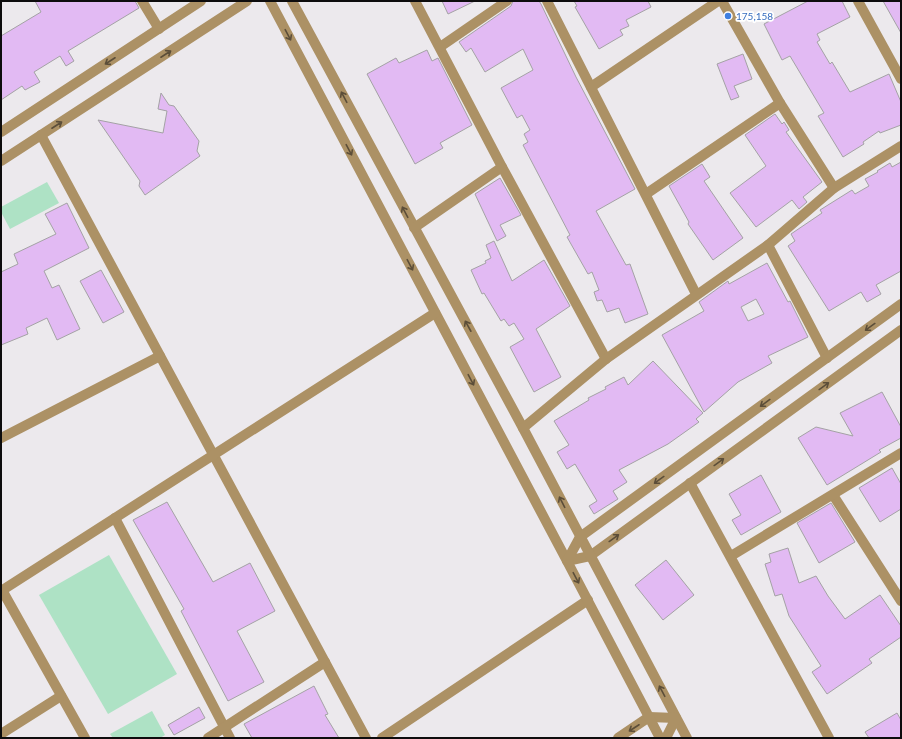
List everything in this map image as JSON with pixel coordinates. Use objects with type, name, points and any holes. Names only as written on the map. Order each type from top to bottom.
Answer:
[{"type":"street","points":[[142,1],[158,29]]},
{"type":"street","points":[[1,132],[202,1]]},
{"type":"street","points":[[1,161],[247,1]]},
{"type":"street","points":[[270,1],[436,312],[660,738]]},
{"type":"street","points":[[292,1],[523,428],[687,738]]},
{"type":"street","points":[[415,1],[502,167],[606,359]]},
{"type":"street","points":[[440,47],[507,1]]},
{"type":"street","points":[[547,1],[696,294]]},
{"type":"street","points":[[591,87],[718,1]]},
{"type":"street","points":[[722,1],[780,103],[834,188]]},
{"type":"street","points":[[858,1],[901,79]]},
{"type":"street","points":[[646,194],[780,103]]},
{"type":"street","points":[[41,136],[366,738]]},
{"type":"street","points":[[523,428],[606,359],[696,294],[768,246],[834,188],[901,146]]},
{"type":"street","points":[[414,228],[502,167]]},
{"type":"street","points":[[768,246],[827,358]]},
{"type":"street","points":[[567,561],[580,537],[901,304]]},
{"type":"street","points":[[85,738],[1,590],[436,312]]},
{"type":"street","points":[[567,561],[590,556],[901,330]]},
{"type":"street","points":[[1,438],[160,356]]},
{"type":"street","points":[[731,556],[901,453]]},
{"type":"street","points":[[690,483],[829,738]]},
{"type":"street","points":[[834,494],[901,600]]},
{"type":"street","points":[[115,518],[230,738]]},
{"type":"street","points":[[382,738],[588,600]]},
{"type":"street","points":[[208,738],[324,662]]},
{"type":"street","points":[[1,734],[61,696]]},
{"type":"street","points":[[618,738],[649,717],[676,718]]},
{"type":"street","points":[[666,738],[676,718]]},
{"type":"green space","points":[[47,182],[59,203],[10,229],[1,212],[1,207]]},
{"type":"green space","points":[[109,555],[177,674],[108,714],[39,595]]},
{"type":"green space","points":[[152,711],[165,735],[160,738],[113,738],[110,734]]},
{"type":"building","points":[[35,1],[135,1],[139,8],[68,51],[74,61],[66,66],[60,56],[34,72],[40,82],[25,90],[22,86],[1,100],[1,36],[41,12]]},
{"type":"building","points":[[442,1],[475,1],[448,14]]},
{"type":"building","points":[[513,1],[539,1],[541,4],[576,77],[635,189],[596,211],[626,265],[630,264],[648,314],[625,323],[619,308],[607,312],[602,300],[597,301],[594,292],[599,290],[592,272],[588,274],[567,237],[570,235],[523,145],[528,142],[524,134],[530,130],[522,115],[517,118],[501,88],[533,70],[523,49],[485,72],[471,48],[466,52],[459,42],[511,6]]},
{"type":"building","points":[[574,1],[648,1],[651,7],[626,20],[629,26],[620,30],[623,35],[599,49],[575,7],[577,6]]},
{"type":"building","points":[[808,1],[842,1],[850,17],[817,34],[820,40],[817,42],[830,64],[832,62],[850,92],[889,74],[901,102],[901,125],[880,133],[879,131],[863,142],[864,144],[843,157],[818,116],[824,113],[790,56],[782,60],[764,24]]},
{"type":"building","points":[[883,1],[901,1],[901,33]]},
{"type":"building","points":[[427,50],[432,61],[438,58],[472,125],[440,143],[443,148],[415,164],[367,74],[396,58],[399,63]]},
{"type":"building","points":[[743,54],[752,79],[734,86],[739,97],[731,100],[717,64]]},
{"type":"building","points":[[161,93],[169,105],[174,106],[199,141],[197,151],[200,156],[145,195],[139,186],[140,181],[98,120],[163,133],[167,111],[158,109]]},
{"type":"building","points":[[775,114],[782,124],[784,122],[789,130],[786,132],[822,182],[803,197],[807,202],[799,209],[792,200],[756,227],[730,193],[766,166],[745,135]]},
{"type":"building","points":[[901,162],[901,271],[876,285],[881,294],[867,302],[861,292],[829,311],[788,246],[795,241],[791,234],[822,213],[820,210],[852,190],[855,194],[869,186],[865,179],[878,172],[877,171],[890,163],[892,167]]},
{"type":"building","points":[[702,164],[710,177],[704,181],[743,238],[713,260],[688,224],[689,222],[669,186]]},
{"type":"building","points":[[500,178],[521,215],[500,225],[506,236],[497,241],[475,194]]},
{"type":"building","points":[[67,203],[89,248],[44,271],[52,288],[59,285],[80,329],[57,340],[47,318],[26,328],[28,334],[1,345],[1,272],[18,264],[14,254],[56,234],[45,214]]},
{"type":"building","points":[[494,241],[512,281],[544,260],[570,306],[536,329],[561,377],[534,392],[510,347],[524,339],[514,323],[509,326],[504,319],[501,321],[484,293],[482,294],[471,270],[486,263],[485,261],[491,258],[486,245]]},
{"type":"building","points":[[767,263],[788,302],[790,301],[808,337],[768,356],[772,363],[738,382],[704,412],[662,335],[704,311],[699,302],[728,281],[729,284]],"holes":[[[756,299],[764,314],[748,321],[741,307]]]},
{"type":"building","points":[[101,270],[124,312],[103,323],[80,281]]},
{"type":"building","points":[[653,361],[703,413],[696,419],[699,422],[668,444],[619,470],[627,482],[613,491],[618,499],[594,514],[589,506],[597,501],[575,464],[567,469],[557,452],[569,445],[554,421],[589,400],[588,398],[606,389],[605,387],[624,377],[628,385]]},
{"type":"building","points":[[882,392],[901,427],[901,438],[879,450],[881,452],[827,485],[798,438],[816,427],[853,436],[840,413]]},
{"type":"building","points":[[892,468],[901,484],[901,509],[880,522],[859,488]]},
{"type":"building","points":[[761,475],[781,512],[741,535],[732,520],[741,515],[729,494]]},
{"type":"building","points":[[167,502],[213,582],[250,563],[275,611],[237,631],[264,682],[228,701],[181,611],[184,609],[133,520]]},
{"type":"building","points":[[831,503],[855,542],[819,563],[797,523]]},
{"type":"building","points":[[788,548],[799,583],[816,576],[828,596],[845,619],[880,595],[901,626],[901,637],[869,659],[872,663],[827,694],[812,672],[821,666],[789,616],[782,594],[775,596],[765,564],[771,562],[769,554]]},
{"type":"building","points":[[666,560],[694,595],[663,620],[635,585]]},
{"type":"building","points":[[314,686],[328,714],[325,715],[339,738],[252,738],[244,724]]},
{"type":"building","points":[[199,707],[205,718],[174,735],[168,725]]},
{"type":"building","points":[[897,713],[901,720],[901,738],[869,738],[865,732]]},
{"type":"place","name":"175,158","points":[[728,16]]}]
